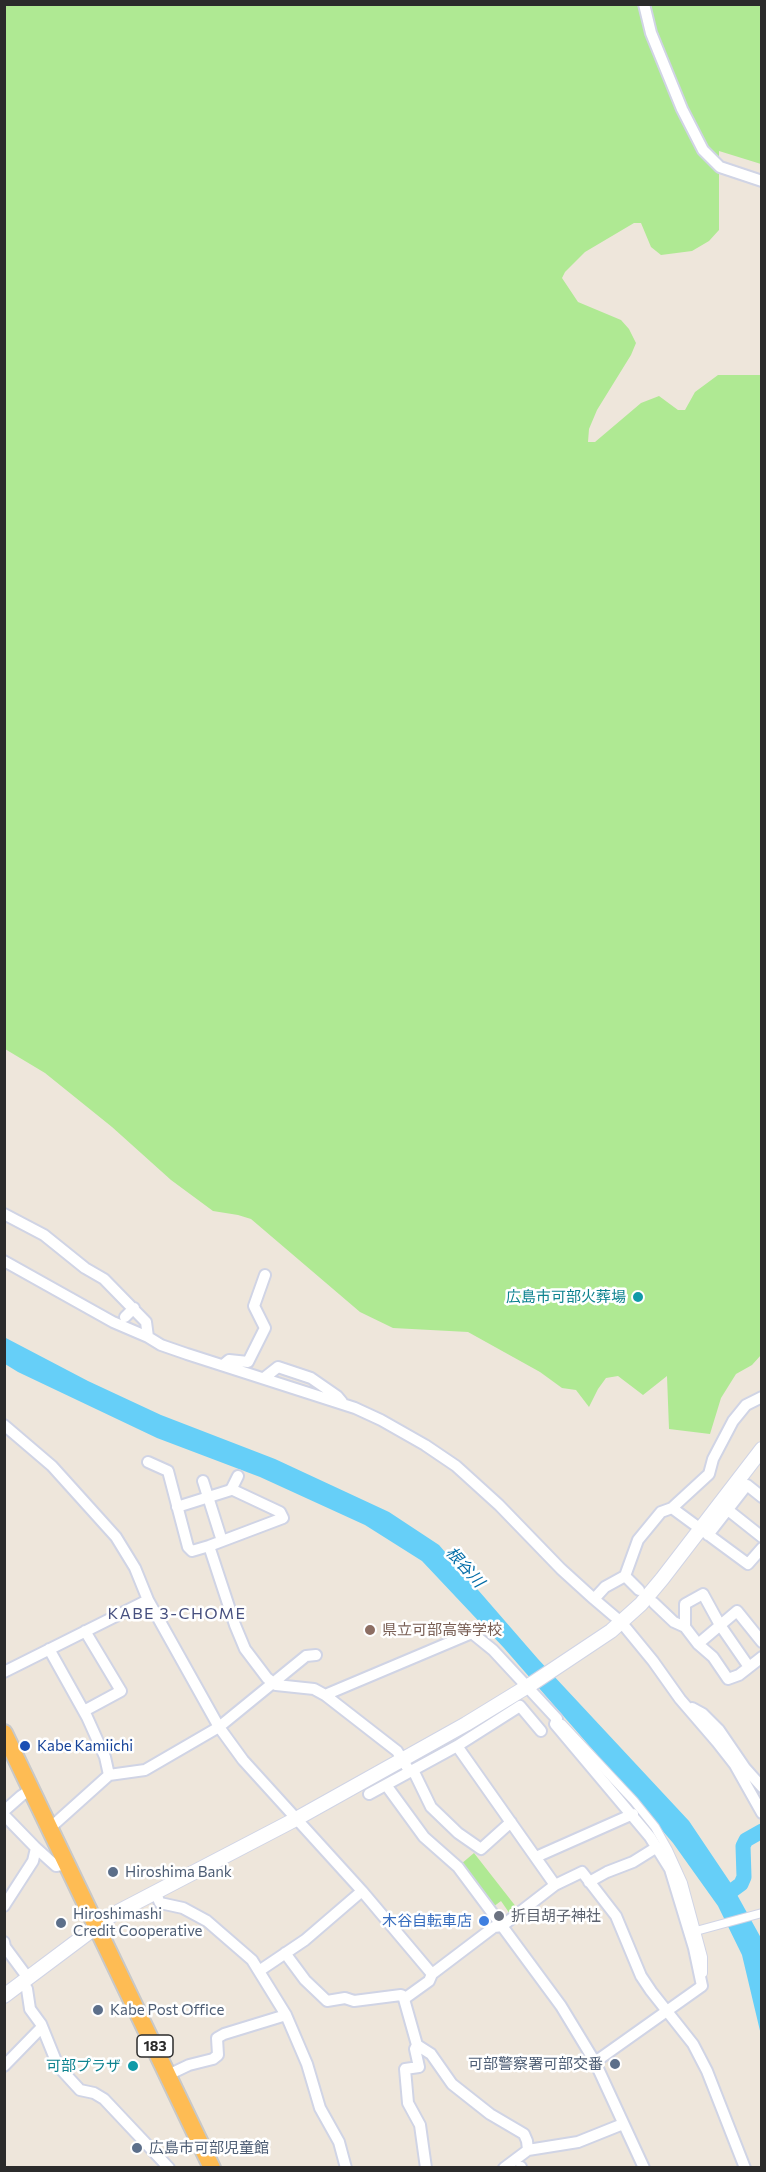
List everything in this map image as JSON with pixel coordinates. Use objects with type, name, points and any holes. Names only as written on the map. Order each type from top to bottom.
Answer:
[{"type":"highway","name":"183","points":[[4,1733],[212,2168]]},
{"type":"street","points":[[644,4],[651,33],[682,109],[703,150],[720,167],[762,181]]},
{"type":"street","points":[[4,1214],[44,1235],[85,1268],[104,1279],[146,1322],[148,1337]]},
{"type":"street","points":[[4,1261],[113,1322],[161,1345],[343,1404],[381,1420],[456,1466],[594,1599],[616,1627],[653,1661],[680,1699],[735,1765],[762,1813]]},
{"type":"street","points":[[223,1365],[230,1360],[248,1362],[265,1328],[254,1305],[265,1275]]},
{"type":"street","points":[[125,1317],[134,1308]]},
{"type":"street","points":[[594,1599],[605,1587],[625,1576],[638,1540],[661,1512],[672,1508],[709,1474],[713,1459],[733,1421],[746,1405],[762,1397]]},
{"type":"street","points":[[4,1425],[52,1466],[116,1537],[135,1568],[148,1600],[219,1728],[243,1760],[362,1891],[432,1974]]},
{"type":"street","points":[[705,1532],[762,1449]]},
{"type":"street","points":[[148,1462],[168,1471],[188,1547],[192,1551],[283,1518],[280,1512],[231,1489]]},
{"type":"street","points":[[177,1507],[231,1489],[238,1476]]},
{"type":"street","points":[[203,1480],[222,1541]]},
{"type":"street","points":[[4,1996],[97,1925],[155,1892],[296,1819],[530,1685],[616,1627],[728,1510],[747,1485],[762,1497]]},
{"type":"street","points":[[672,1508],[748,1564],[762,1548]]},
{"type":"street","points":[[728,1510],[762,1537]]},
{"type":"street","points":[[209,1546],[245,1649],[267,1678],[276,1685],[314,1689],[325,1695],[397,1751],[431,1807],[458,1833],[481,1849],[511,1822]]},
{"type":"street","points":[[625,1576],[639,1590]]},
{"type":"street","points":[[685,1627],[685,1604],[703,1594],[720,1625],[749,1667]]},
{"type":"street","points":[[4,1672],[148,1600]]},
{"type":"street","points":[[654,1604],[674,1622],[685,1627],[698,1644],[713,1657],[728,1679],[739,1675],[762,1658]]},
{"type":"street","points":[[698,1644],[737,1611],[762,1642]]},
{"type":"street","points":[[84,1711],[121,1691],[86,1631]]},
{"type":"street","points":[[325,1695],[472,1633],[530,1685],[556,1719],[655,1827],[683,1883],[700,1930],[703,1957],[702,1986]]},
{"type":"street","points":[[49,1650],[84,1711],[105,1757],[109,1775]]},
{"type":"street","points":[[50,1828],[109,1775],[145,1770],[219,1728],[306,1656],[316,1655]]},
{"type":"street","points":[[680,1699],[703,1714],[719,1730],[745,1768],[762,1787]]},
{"type":"street","points":[[369,1794],[457,1746],[520,1706],[541,1731]]},
{"type":"street","points":[[556,1719],[555,1724],[633,1814],[670,1869],[694,1948],[702,1986]]},
{"type":"street","points":[[457,1746],[555,1885]]},
{"type":"street","points":[[386,1785],[424,1837],[458,1867],[561,2006],[595,2062],[644,2168]]},
{"type":"street","points":[[32,1789],[21,1796],[4,1813],[56,1866],[67,1864]]},
{"type":"street","points":[[536,1857],[633,1814]]},
{"type":"street","points":[[589,1882],[633,1862],[657,1847]]},
{"type":"street","points":[[4,1906],[33,1861],[36,1848]]},
{"type":"street","points":[[405,1997],[429,1981],[432,1974],[494,1927],[502,1926],[555,1885],[582,1872],[616,1916],[641,1976],[693,2044],[707,2071],[745,2168]]},
{"type":"street","points":[[259,1971],[314,1932],[362,1891]]},
{"type":"street","points":[[155,1892],[160,1903],[183,1908],[207,1921],[245,1954],[259,1971],[286,2015],[307,2064],[320,2108],[339,2142],[346,2168]]},
{"type":"street","points":[[700,1930],[762,1913]]},
{"type":"street","points":[[4,1942],[25,1980],[30,2009],[42,2027],[57,2066],[80,2090],[94,2093],[105,2099],[169,2168]]},
{"type":"street","points":[[285,1953],[305,1980],[327,2001],[345,1998],[354,2001],[401,1995],[405,1997]]},
{"type":"street","points":[[595,2062],[702,1986]]},
{"type":"street","points":[[405,1997],[417,2045],[415,2049],[419,2067],[405,2069],[408,2103],[420,2125],[426,2168]]},
{"type":"street","points":[[168,2075],[189,2065],[213,2059],[218,2055],[217,2038],[224,2034],[286,2015]]},
{"type":"street","points":[[4,2066],[42,2027]]},
{"type":"street","points":[[417,2045],[431,2054],[452,2084],[490,2114],[524,2134],[528,2150],[520,2165],[504,2168]]},
{"type":"street","points":[[528,2150],[578,2142],[623,2124]]},
{"type":"green space","points":[[5,5],[761,5],[761,164],[719,151],[719,230],[709,241],[692,251],[661,255],[651,247],[641,223],[634,223],[585,252],[562,278],[578,302],[621,320],[636,343],[597,410],[589,429],[588,442],[595,442],[641,403],[659,396],[678,410],[685,410],[695,392],[718,375],[761,375],[761,1355],[752,1365],[736,1374],[721,1398],[710,1434],[669,1429],[667,1376],[643,1395],[618,1376],[606,1378],[589,1407],[576,1390],[562,1388],[540,1372],[468,1332],[393,1328],[360,1312],[251,1219],[213,1211],[171,1180],[112,1127],[45,1073],[5,1049]]},
{"type":"green space","points":[[474,1853],[517,1908],[510,1914],[501,1901],[493,1907],[461,1864]]},
{"type":"water","points":[[4,1337],[88,1381],[161,1415],[275,1459],[389,1512],[439,1545],[538,1659],[689,1821],[730,1882],[761,1938],[761,2035],[742,1955],[718,1906],[673,1843],[504,1648],[422,1561],[365,1525],[260,1477],[157,1438],[18,1372],[5,1364]]},
{"type":"waterway","points":[[726,1895],[741,1884],[744,1877],[743,1846],[746,1840],[762,1831]]},
{"type":"place","name":"広島市可部火葬場","points":[[638,1297]]},
{"type":"place","name":"県立可部高等学校","points":[[370,1630]]},
{"type":"place","name":"Kabe Kamiichi","points":[[25,1746]]},
{"type":"place","name":"Hiroshima Bank","points":[[113,1872]]},
{"type":"place","name":"折目胡子神社","points":[[499,1916]]},
{"type":"place","name":"木谷自転車店","points":[[484,1921]]},
{"type":"place","name":"Hiroshimashi Credit Cooperative","points":[[61,1923]]},
{"type":"place","name":"Kabe Post Office","points":[[98,2010]]},
{"type":"place","name":"可部警察署可部交番","points":[[615,2064]]},
{"type":"place","name":"可部プラザ","points":[[133,2066]]},
{"type":"place","name":"広島市可部児童館","points":[[137,2148]]},
{"type":"district","name":"KABE 3-CHOME","points":[[177,1614]]},
{"type":"water label","name":"根谷川","points":[[465,1567]]}]
